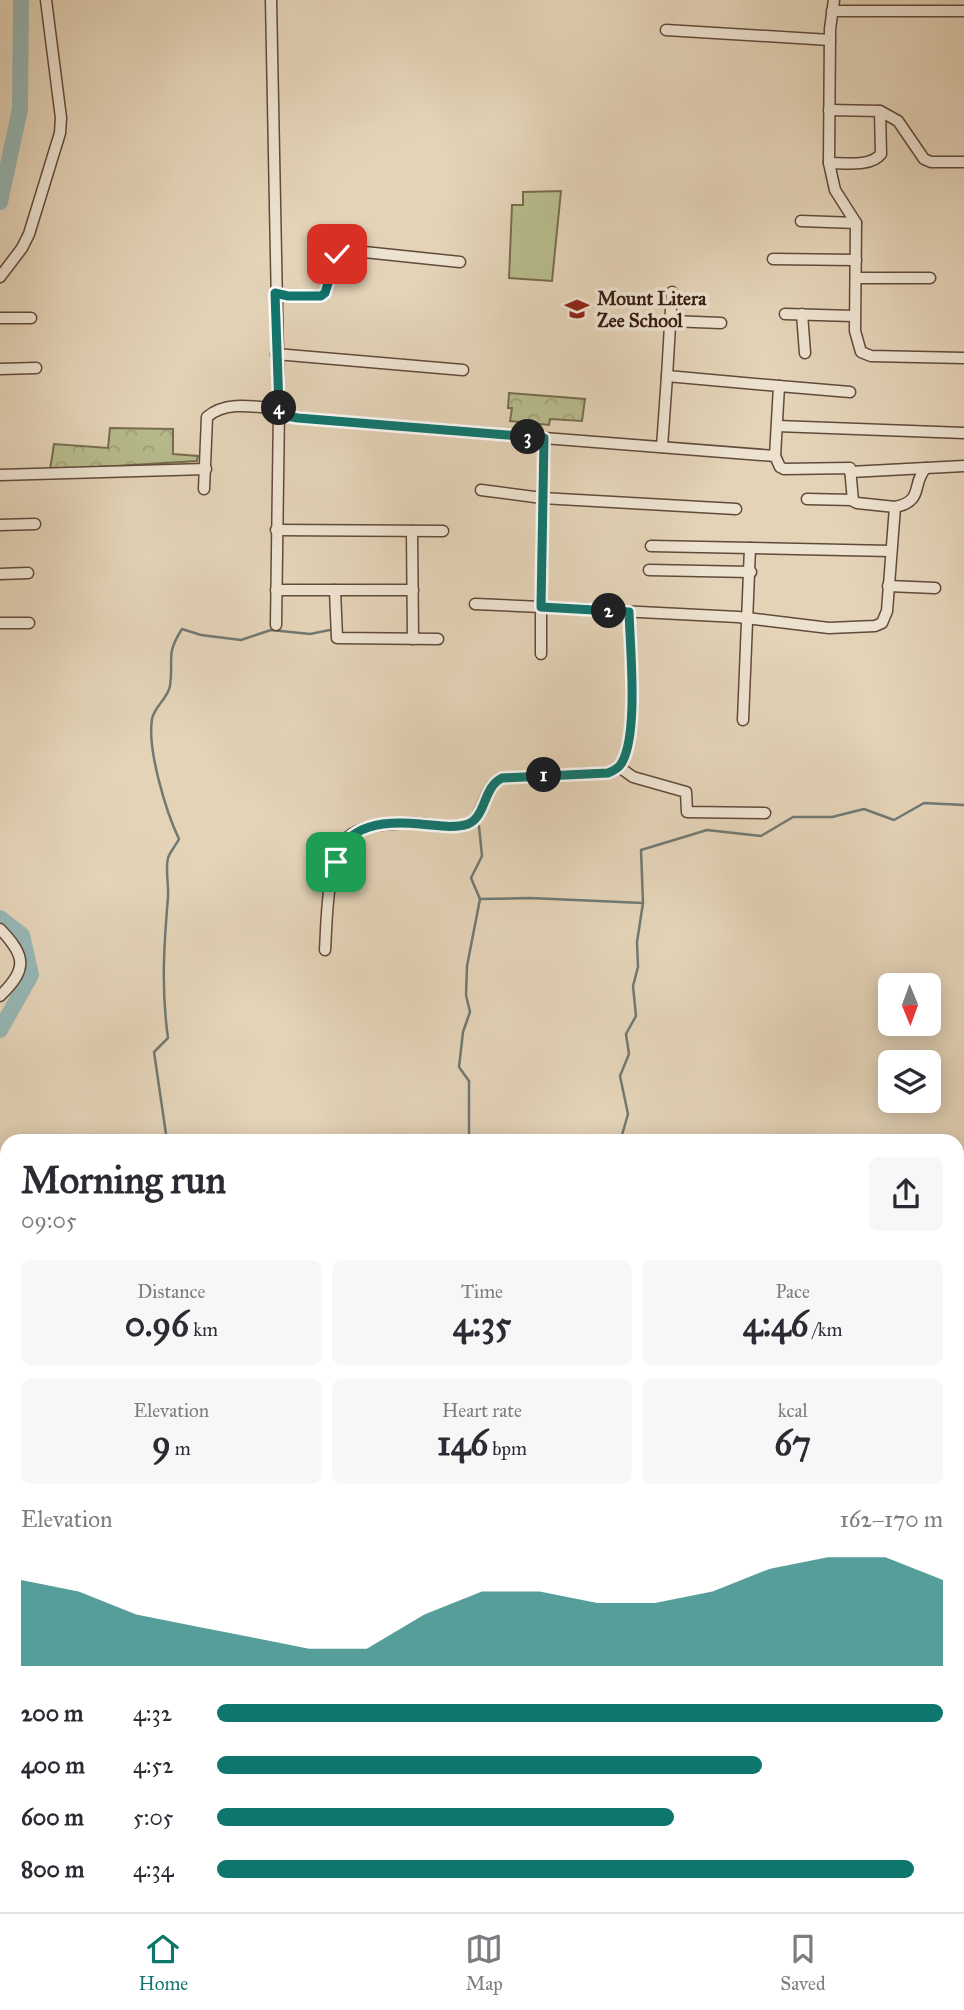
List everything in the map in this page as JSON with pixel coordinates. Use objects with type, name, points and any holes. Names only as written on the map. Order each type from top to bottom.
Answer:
[{"type":"street","points":[[0,277],[29,234],[60,133],[61,118],[46,0]]},
{"type":"street","points":[[271,0],[279,408],[276,625]]},
{"type":"street","points":[[964,10],[833,6],[829,110],[830,163],[835,190],[856,223],[853,316],[858,345],[866,355],[964,358]]},
{"type":"street","points":[[666,30],[830,40]]},
{"type":"street","points":[[829,110],[880,111],[898,121],[924,159],[931,162],[964,162]]},
{"type":"street","points":[[830,163],[877,160],[881,154],[880,111]]},
{"type":"street","points":[[801,221],[856,223]]},
{"type":"street","points":[[275,293],[288,296],[321,296],[325,293],[334,258],[345,250],[460,262]]},
{"type":"street","points":[[773,259],[856,260]]},
{"type":"street","points":[[856,278],[930,278]]},
{"type":"street","points":[[662,447],[672,292]]},
{"type":"street","points":[[785,314],[853,316]]},
{"type":"street","points":[[802,314],[804,353]]},
{"type":"street","points":[[0,318],[31,318]]},
{"type":"street","points":[[670,321],[721,323]]},
{"type":"street","points":[[276,354],[463,370]]},
{"type":"street","points":[[0,369],[36,369]]},
{"type":"street","points":[[667,376],[850,392]]},
{"type":"street","points":[[779,386],[775,456],[779,467],[850,468],[853,500]]},
{"type":"street","points":[[204,489],[207,416],[215,409],[231,406],[279,408],[286,416],[298,418],[775,456]]},
{"type":"street","points":[[777,426],[964,433]]},
{"type":"street","points":[[541,654],[544,438]]},
{"type":"street","points":[[850,472],[964,466]]},
{"type":"street","points":[[807,499],[853,500],[857,503],[895,507],[907,504],[916,495],[926,468]]},
{"type":"street","points":[[0,475],[206,469]]},
{"type":"street","points":[[481,490],[542,498],[736,509]]},
{"type":"street","points":[[474,604],[746,618],[829,628],[876,626],[882,623],[887,611],[895,507]]},
{"type":"street","points":[[0,525],[35,524]]},
{"type":"street","points":[[276,530],[443,531]]},
{"type":"street","points":[[412,531],[413,639]]},
{"type":"street","points":[[651,547],[891,551]]},
{"type":"street","points":[[743,720],[750,548]]},
{"type":"street","points":[[649,570],[751,572]]},
{"type":"street","points":[[0,574],[28,573]]},
{"type":"street","points":[[888,586],[935,588]]},
{"type":"street","points":[[276,590],[413,590]]},
{"type":"street","points":[[335,590],[337,638],[438,639]]},
{"type":"street","points":[[325,950],[328,899],[339,849],[345,839],[355,832],[373,826],[411,823],[455,827],[468,824],[475,820],[490,787],[502,778],[608,773],[619,767],[624,758],[631,717],[629,612]]},
{"type":"street","points":[[0,623],[29,622]]},
{"type":"street","points":[[619,767],[633,778],[686,792],[687,812],[765,813]]},
{"type":"street","points":[[0,929],[20,954],[21,967],[15,981],[0,996]]},
{"type":"green space","points":[[561,191],[552,281],[509,278],[512,205],[523,205],[523,192]]},
{"type":"green space","points":[[509,393],[585,399],[582,421],[550,419],[549,425],[510,421],[512,408],[508,408]]},
{"type":"green space","points":[[110,428],[173,429],[173,454],[198,456],[197,461],[50,470],[54,444],[108,448]]},
{"type":"waterway","points":[[0,202],[20,109],[21,0]]},
{"type":"waterway","points":[[166,1134],[154,1052],[168,1038],[164,985],[167,863],[179,839],[159,780],[151,732],[155,710],[167,695],[170,686],[174,645],[182,629],[201,635],[241,640],[271,630],[310,634],[330,630]]},
{"type":"waterway","points":[[622,1134],[628,1114],[620,1076],[629,1054],[626,1034],[636,1016],[633,986],[638,967],[637,942],[643,903],[641,850],[707,830],[761,836],[793,817],[832,817],[864,809],[894,820],[924,803],[964,805]]},
{"type":"waterway","points":[[479,826],[482,856],[471,878],[480,899],[530,898],[643,903]]},
{"type":"waterway","points":[[469,1134],[469,1081],[459,1067],[463,1032],[470,1012],[466,995],[467,966],[480,899]]},
{"type":"waterway","points":[[0,918],[22,935],[31,975],[0,1030]]},
{"type":"place","name":"Mount Litera Zee School","points":[[577,309]]},
{"type":"route","points":[[336,862],[345,839],[355,832],[373,826],[411,823],[455,827],[468,824],[475,820],[490,787],[502,778],[614,771],[624,758],[631,728],[632,696],[629,612],[541,607],[544,438],[298,418],[286,416],[279,408],[275,293],[288,296],[321,296],[325,293],[337,254]]}]
